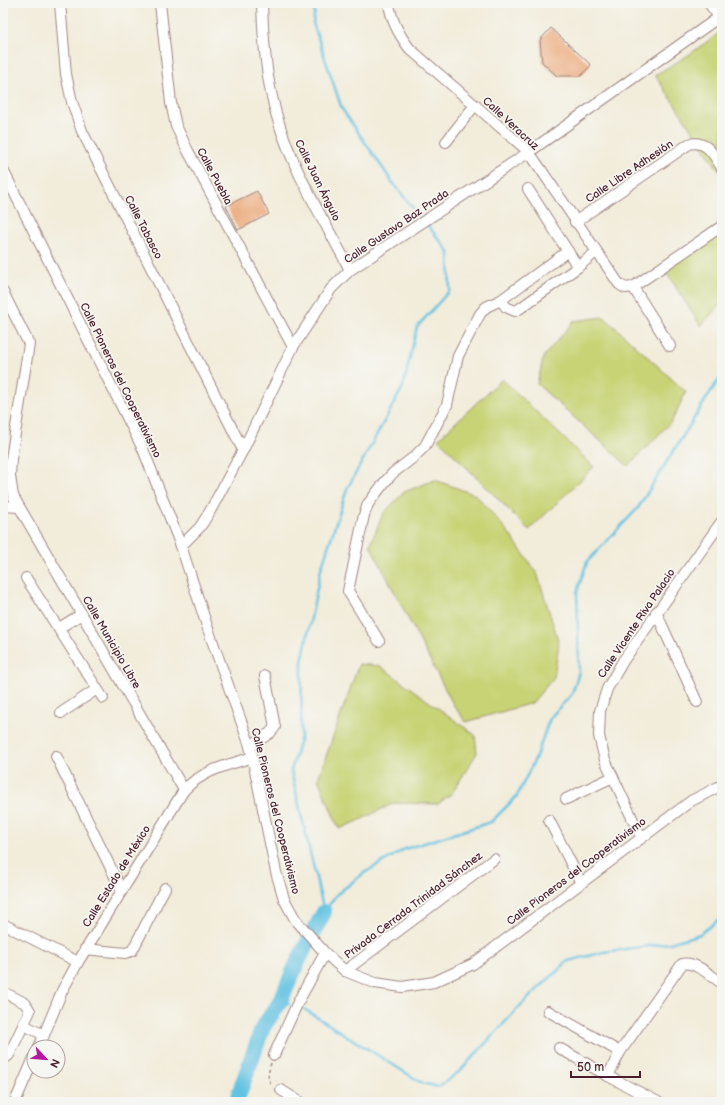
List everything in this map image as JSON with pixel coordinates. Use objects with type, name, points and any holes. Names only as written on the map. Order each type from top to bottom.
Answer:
[{"type":"street","name":"Calle Tabasco","points":[[60,3],[66,74],[72,102],[82,130],[243,450]]},
{"type":"street","name":"Calle Puebla","points":[[160,3],[170,103],[176,126],[187,150],[293,347]]},
{"type":"street","name":"Calle Juan Ángulo","points":[[262,3],[266,65],[272,98],[282,132],[292,159],[350,270]]},
{"type":"street","name":"Calle Veracruz","points":[[389,3],[394,24],[399,35],[410,49],[529,152],[575,222],[619,284],[629,287],[670,346]]},
{"type":"street","points":[[709,3],[720,16]]},
{"type":"street","name":"Calle Gustavo Baz Prada","points":[[181,546],[200,527],[209,513],[243,450],[293,347],[331,289],[350,270],[529,152],[720,16]]},
{"type":"street","points":[[446,142],[475,105]]},
{"type":"street","name":"Calle Libre Adhesión","points":[[575,222],[689,144],[697,142],[709,150],[722,168]]},
{"type":"street","name":"Calle Pioneros del Cooperativismo","points":[[3,170],[143,449],[181,546],[208,629],[250,746],[276,872],[284,899],[300,924],[322,950],[345,971],[375,983],[402,987],[434,982],[473,964],[691,801],[722,785]]},
{"type":"street","points":[[528,189],[578,267]]},
{"type":"street","points":[[629,287],[722,226]]},
{"type":"street","points":[[379,641],[348,591],[364,515],[368,504],[384,483],[425,446],[447,405],[458,356],[480,314],[486,307],[501,300],[568,251]]},
{"type":"street","points":[[501,300],[506,307],[514,311],[548,289],[596,252]]},
{"type":"street","points":[[537,274],[548,289]]},
{"type":"street","name":"Calle Municipio Libre","points":[[3,292],[29,344],[11,459],[10,487],[19,507],[184,790]]},
{"type":"street","points":[[3,471],[11,459]]},
{"type":"street","points":[[3,506],[19,507]]},
{"type":"street","name":"Calle Vicente Riva Palacio","points":[[642,837],[604,760],[599,736],[600,711],[607,689],[622,661],[722,521]]},
{"type":"street","points":[[26,578],[100,694],[61,713]]},
{"type":"street","points":[[656,612],[697,702]]},
{"type":"street","points":[[59,628],[82,614]]},
{"type":"street","points":[[250,746],[270,733],[274,727],[266,676]]},
{"type":"street","points":[[56,756],[121,889]]},
{"type":"street","name":"Calle Estado de México","points":[[42,1039],[62,991],[85,949],[184,790],[193,780],[204,774],[253,758]]},
{"type":"street","points":[[566,799],[613,777]]},
{"type":"street","points":[[549,820],[581,883]]},
{"type":"street","name":"Privada Cerrada Trinidad Sánchez","points":[[345,971],[494,859]]},
{"type":"street","points":[[85,949],[125,953],[132,951],[165,888]]},
{"type":"street","points":[[3,924],[78,962]]},
{"type":"street","points":[[274,1056],[322,950]]},
{"type":"street","points":[[608,1076],[620,1052],[682,964],[688,963],[694,965],[722,983]]},
{"type":"street","points":[[3,992],[29,1007],[30,1011],[9,1055],[3,1060]]},
{"type":"street","points":[[548,1011],[620,1052]]},
{"type":"street","points":[[24,1025],[44,1035]]},
{"type":"street","points":[[559,1048],[658,1102]]},
{"type":"street","points":[[15,1102],[26,1077]]},
{"type":"street","points":[[281,1090],[300,1102]]},
{"type":"path","points":[[274,1056],[268,1078],[270,1083],[281,1090]]},
{"type":"green space","points":[[722,31],[722,175],[655,75],[687,56]]},
{"type":"green space","points":[[722,223],[722,302],[701,326],[662,266]]},
{"type":"green space","points":[[604,317],[686,392],[672,421],[628,466],[537,384],[544,356],[574,321]]},
{"type":"green space","points":[[502,379],[594,467],[529,530],[438,439]]},
{"type":"green space","points":[[435,480],[476,495],[508,532],[537,573],[559,643],[554,677],[532,703],[466,722],[454,706],[370,545],[383,514],[404,492]]},
{"type":"green space","points":[[359,664],[380,666],[475,735],[477,753],[452,793],[438,804],[394,803],[339,829],[318,779]]},
{"type":"building","points":[[551,28],[591,65],[581,76],[557,76],[542,62],[540,40]]},
{"type":"building","points":[[257,191],[269,214],[238,230],[226,206]]},
{"type":"waterway","points":[[316,3],[313,23],[342,109],[393,183],[422,219]]},
{"type":"waterway","points":[[324,912],[291,771],[301,736],[302,662],[321,569],[347,489],[403,387],[417,327],[450,290],[449,252],[426,223]]},
{"type":"waterway","points":[[325,911],[336,895],[364,873],[405,849],[491,822],[517,796],[536,757],[550,718],[572,694],[579,672],[577,592],[587,562],[638,508],[722,376]]},
{"type":"waterway","points":[[236,1102],[263,1027],[280,1002],[298,961],[324,912]]},
{"type":"waterway","points":[[304,1009],[422,1083],[438,1087],[459,1072],[521,1005],[568,961],[604,952],[670,943],[700,934],[722,917]]},
{"type":"waterway","points":[[280,1002],[289,1004]]}]
